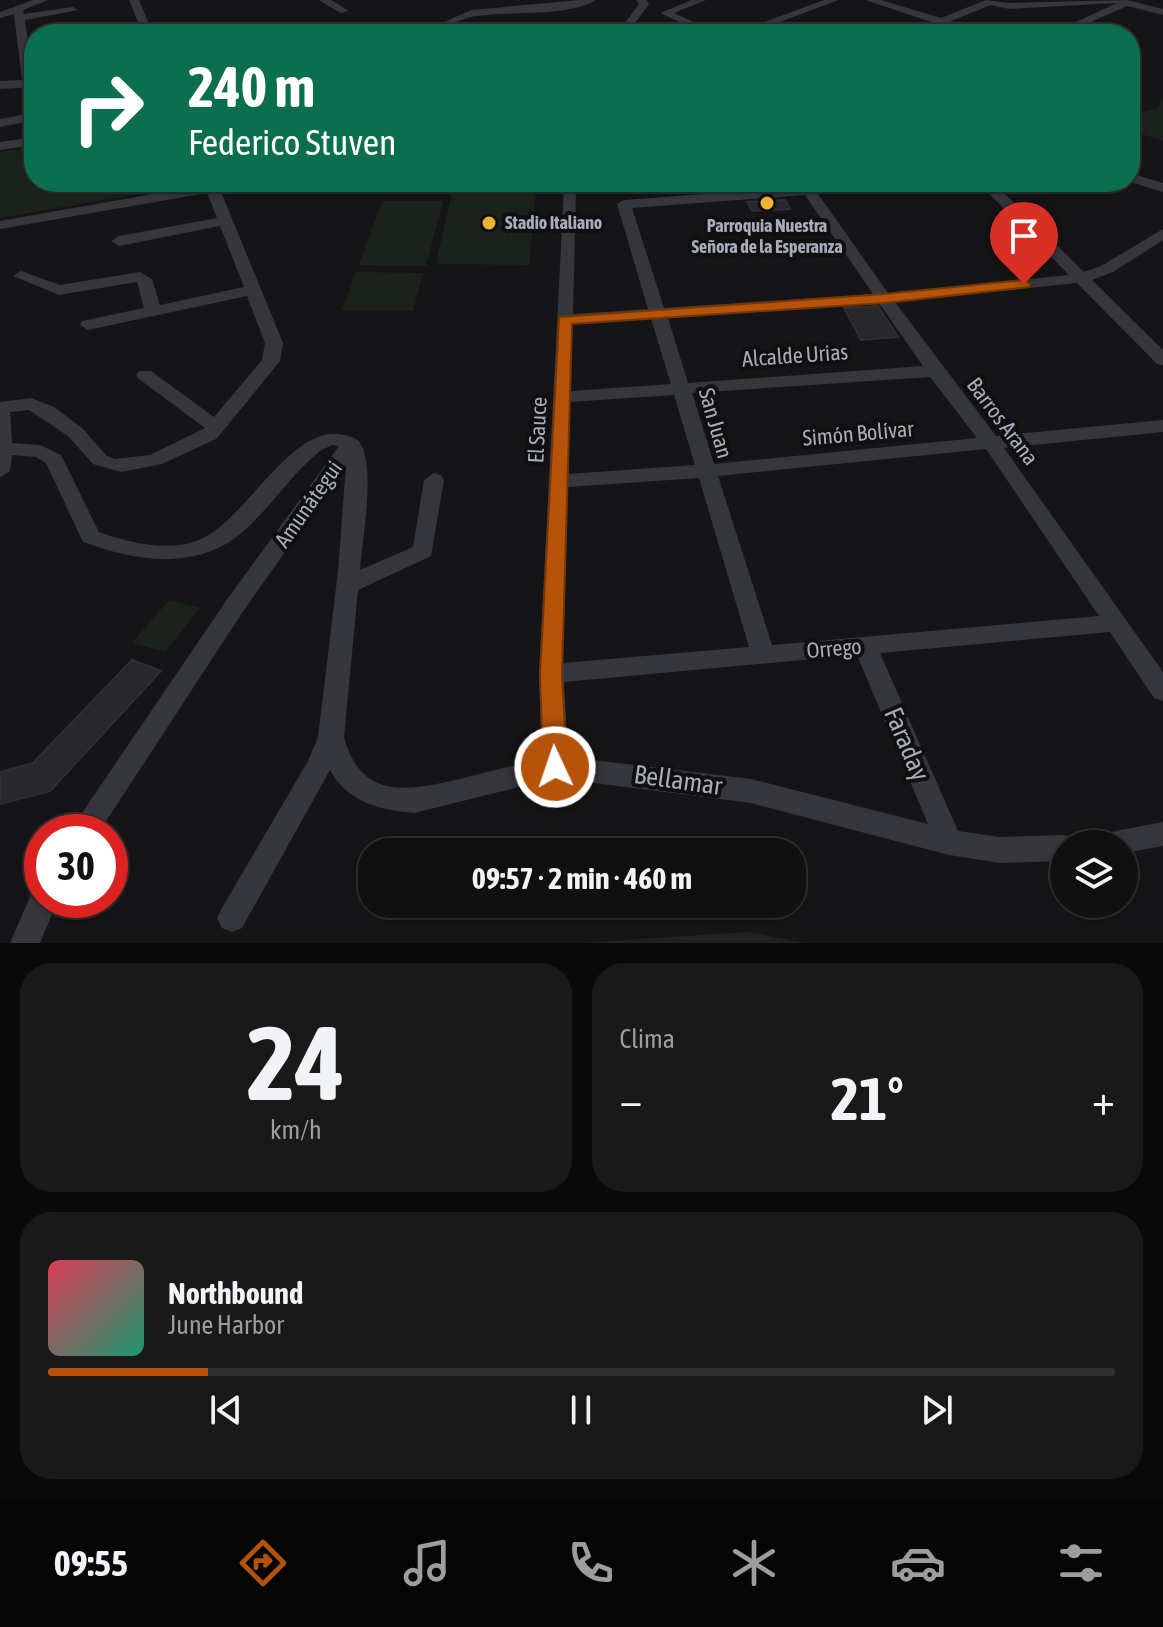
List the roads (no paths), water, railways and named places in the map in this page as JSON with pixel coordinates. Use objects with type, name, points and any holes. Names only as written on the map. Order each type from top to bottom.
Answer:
[{"type":"street","points":[[21,18],[43,0]]},
{"type":"street","points":[[134,0],[144,24]]},
{"type":"street","points":[[324,0],[344,11]]},
{"type":"street","points":[[446,24],[471,13],[573,5],[591,0]]},
{"type":"street","points":[[630,24],[644,4],[641,0]]},
{"type":"street","points":[[690,24],[665,14],[701,0]]},
{"type":"street","points":[[766,24],[834,0]]},
{"type":"street","points":[[870,0],[951,24]]},
{"type":"street","points":[[934,24],[993,1],[1009,6],[1107,0]]},
{"type":"street","points":[[1125,3],[1163,23]]},
{"type":"street","points":[[1078,24],[1125,3],[1163,12]]},
{"type":"street","points":[[0,15],[21,18],[73,10]]},
{"type":"street","points":[[21,18],[31,24]]},
{"type":"street","points":[[21,18],[24,38]]},
{"type":"street","points":[[0,85],[24,83]]},
{"type":"street","points":[[0,123],[22,119]]},
{"type":"street","points":[[0,146],[24,142]]},
{"type":"street","points":[[1140,180],[1163,188]]},
{"type":"street","points":[[0,225],[174,192]]},
{"type":"street","points":[[0,471],[3,448],[0,409],[31,404],[47,411],[75,432],[100,460],[121,466],[155,460],[196,443],[216,427],[274,354],[274,343],[214,192]]},
{"type":"street","name":"El Sauce","points":[[555,767],[551,674],[569,192]]},
{"type":"street","name":"San Juan","points":[[752,192],[624,204],[763,654]]},
{"type":"street","name":"Barros Arana","points":[[810,192],[935,371],[992,444],[1163,691]]},
{"type":"street","points":[[995,192],[1163,360]]},
{"type":"street","points":[[119,241],[226,221]]},
{"type":"street","points":[[564,320],[884,298],[1083,278],[1107,269],[1163,233]]},
{"type":"street","points":[[21,276],[59,290],[140,277],[144,279],[153,311]]},
{"type":"street","points":[[88,325],[254,290]]},
{"type":"street","name":"Alcalde Urias","points":[[562,397],[935,371]]},
{"type":"street","points":[[145,375],[216,427]]},
{"type":"street","name":"Simón Bolívar","points":[[558,481],[705,471],[1163,426]]},
{"type":"street","name":"Amunátegui","points":[[3,448],[40,451],[54,459],[91,537],[125,550],[154,552],[209,545],[232,531],[320,443],[341,439],[351,444],[234,607],[95,814]]},
{"type":"street","name":"Bellamar","points":[[351,444],[359,464],[350,584],[331,737],[336,761],[352,781],[370,794],[396,801],[441,797],[555,767],[644,774],[751,791],[949,842],[1000,850],[1050,848]]},
{"type":"street","points":[[350,584],[423,551],[434,480]]},
{"type":"street","name":"Orrego","points":[[551,674],[1116,623]]},
{"type":"street","name":"Faraday","points":[[865,645],[949,842]]},
{"type":"street","points":[[232,918],[319,766],[331,737]]},
{"type":"street","points":[[1138,838],[1163,834]]},
{"type":"street","points":[[25,943],[35,918]]},
{"type":"place","name":"Parroquia Nuestra Señora de la Esperanza","points":[[767,203]]},
{"type":"place","name":"Stadio Italiano","points":[[489,223]]}]
